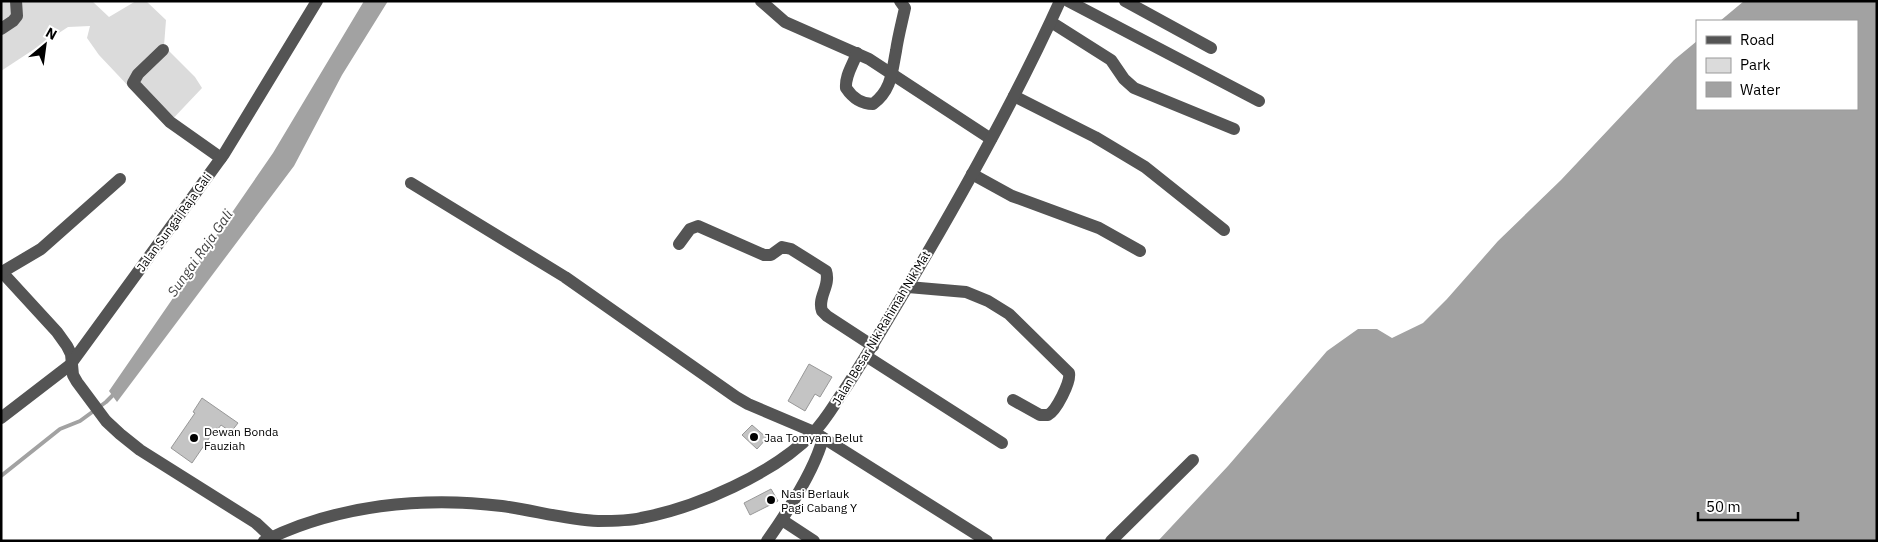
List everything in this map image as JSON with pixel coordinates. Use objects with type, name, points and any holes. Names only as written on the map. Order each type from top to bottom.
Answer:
[{"type":"street","points":[[1,29],[17,16],[16,1]]},
{"type":"street","name":"Jalan Sungai Raja Gali","points":[[1,418],[70,365],[221,158],[317,1]]},
{"type":"street","points":[[761,1],[785,22],[857,52],[991,139]]},
{"type":"street","points":[[857,52],[846,77],[846,88],[850,94],[862,102],[873,104],[877,101],[892,76],[905,8],[900,1]]},
{"type":"street","name":"Jalan Besar Nik Rahimah Nik Mat","points":[[272,537],[314,521],[359,509],[456,502],[500,506],[596,521],[639,519],[683,508],[735,485],[818,435],[908,287],[972,174],[1014,96],[1060,1]]},
{"type":"street","points":[[1068,1],[1259,101]]},
{"type":"street","points":[[1125,1],[1211,48]]},
{"type":"street","points":[[1051,22],[1111,60],[1117,66],[1124,79],[1134,88],[1234,129]]},
{"type":"street","points":[[163,50],[138,74],[133,83],[170,122],[221,158]]},
{"type":"street","points":[[1014,96],[1095,137],[1145,167],[1224,230]]},
{"type":"street","points":[[972,174],[1012,196],[1099,228],[1140,251]]},
{"type":"street","points":[[120,179],[41,249],[2,271],[57,332],[67,346],[70,354],[70,365],[77,382],[106,421],[140,450],[249,518],[272,537],[292,541]]},
{"type":"street","points":[[411,183],[565,277],[748,404],[818,435],[987,541]]},
{"type":"street","points":[[679,244],[690,229],[698,226],[764,255],[771,255],[782,247],[791,249],[826,271],[827,284],[821,299],[822,311],[827,316],[869,351],[1002,443]]},
{"type":"street","points":[[908,287],[966,292],[988,300],[1009,314],[1069,373],[1069,381],[1054,410],[1048,415],[1040,415],[1013,400]]},
{"type":"street","points":[[767,541],[782,520],[819,451],[818,435]]},
{"type":"street","points":[[1111,541],[1193,460]]},
{"type":"street","points":[[782,520],[814,541]]},
{"type":"green space","points":[[1,1],[92,1],[109,17],[136,1],[146,1],[166,20],[164,46],[195,77],[202,88],[166,126],[99,55],[87,38],[90,26],[68,27],[1,71]]},
{"type":"water","points":[[364,1],[388,1],[342,75],[294,166],[117,402],[109,391],[273,153]]},
{"type":"water","points":[[1744,1],[1877,1],[1877,541],[1158,541],[1228,466],[1327,351],[1358,329],[1377,329],[1392,338],[1423,323],[1447,299],[1498,241],[1561,180],[1674,60],[1696,42],[1696,110],[1858,110],[1858,20],[1721,20]]},
{"type":"building","points":[[809,364],[832,377],[820,397],[815,394],[805,411],[788,401]]},
{"type":"building","points":[[202,398],[238,423],[231,432],[221,425],[218,429],[216,428],[192,463],[171,448],[195,413],[193,412]]},
{"type":"building","name":"Jaa Tomyam Belut","points":[[752,425],[767,438],[757,449],[742,435]]},
{"type":"building","points":[[771,489],[778,501],[750,515],[744,503]]},
{"type":"waterway","name":"Sungai Raja Gali","points":[[1,476],[60,429],[80,421],[115,393]]},
{"type":"place","name":"Jaa Tomyam Belut","points":[[754,437]]},
{"type":"place","name":"Dewan Bonda Fauziah","points":[[194,438]]},
{"type":"place","name":"Nasi Berlauk Pagi Cabang Y","points":[[771,500]]}]
